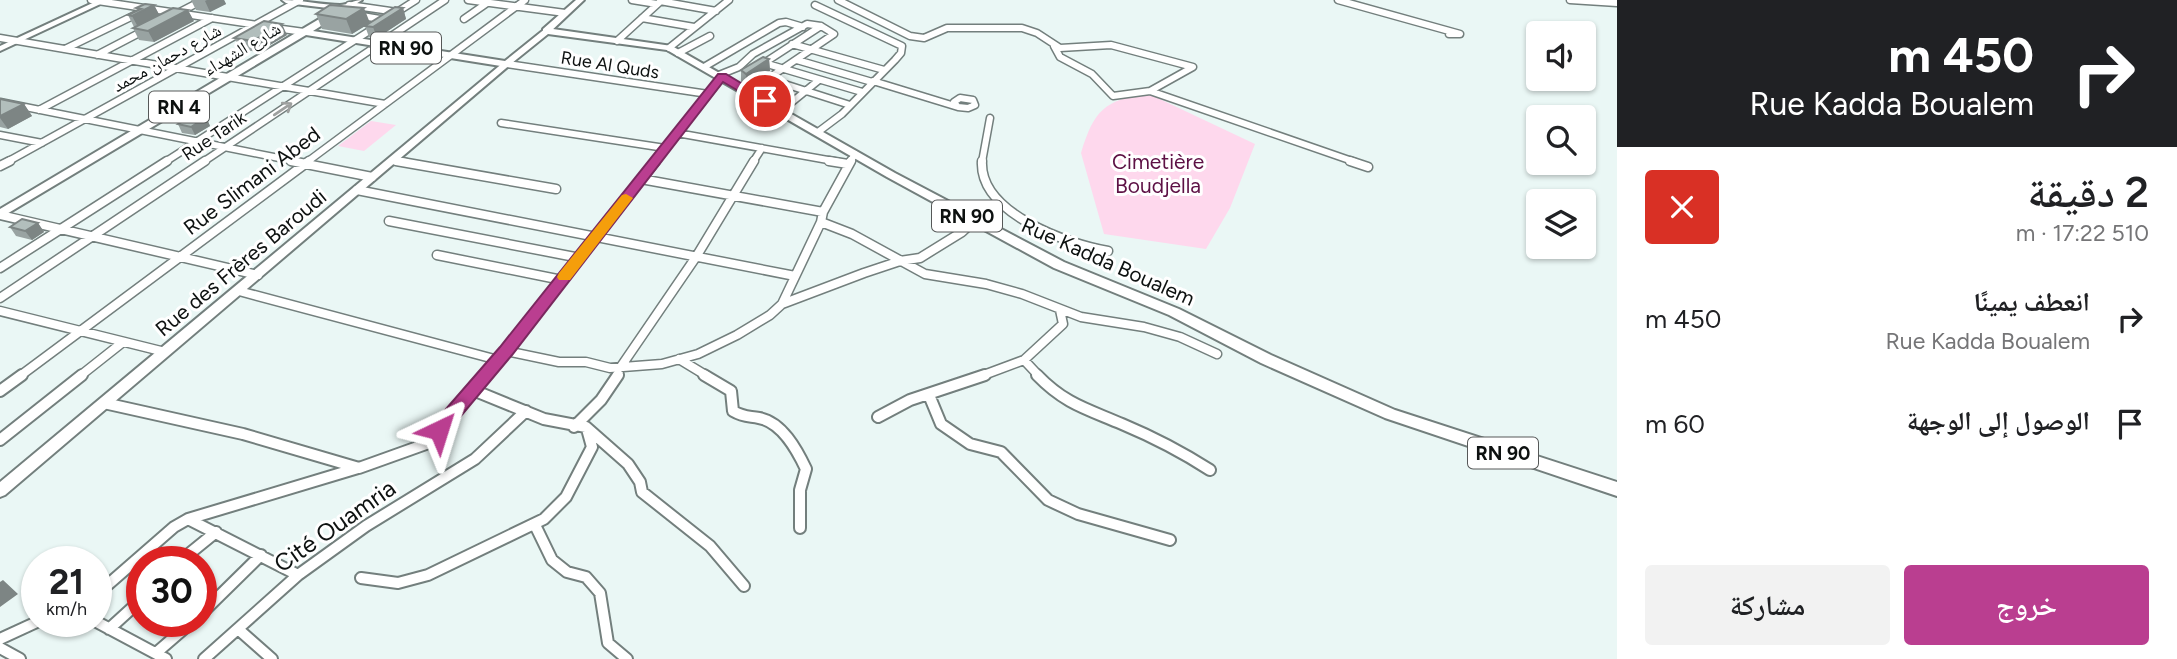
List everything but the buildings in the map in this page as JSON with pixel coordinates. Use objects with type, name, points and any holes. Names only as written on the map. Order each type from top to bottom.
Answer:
[{"type":"main road","points":[[286,0],[347,6]]},
{"type":"main road","name":"شارع الشهداء","points":[[0,214],[347,6]]},
{"type":"main road","points":[[507,64],[546,31]]},
{"type":"main road","name":"Rue Kadda Boualem","points":[[546,31],[674,50],[729,78],[748,92],[818,132],[851,159],[1059,265],[1174,312],[1266,359],[1390,414],[1617,489]]},
{"type":"main road","name":"RN 90","points":[[304,33],[507,64]]},
{"type":"street","points":[[91,0],[304,33]]},
{"type":"street","points":[[166,19],[203,0]]},
{"type":"street","points":[[0,268],[416,0]]},
{"type":"street","name":"Rue Tarik","points":[[0,298],[445,0]]},
{"type":"street","points":[[468,0],[565,13]]},
{"type":"street","name":"Rue Slimani Abed","points":[[0,391],[525,0]]},
{"type":"street","points":[[546,31],[580,0]]},
{"type":"street","points":[[625,0],[660,2],[716,11]]},
{"type":"street","points":[[674,50],[694,27],[729,0]]},
{"type":"street","points":[[838,0],[910,36],[923,38],[947,28],[1010,27],[1037,33],[1054,46],[1068,48],[1111,45],[1193,67],[1150,91],[1113,96],[1090,72],[1074,66],[1056,54],[1054,46]]},
{"type":"street","points":[[1338,0],[1460,34],[1449,34]]},
{"type":"street","points":[[1570,0],[1617,3]]},
{"type":"street","points":[[0,49],[103,1]]},
{"type":"street","name":"شارع دحمان محمد","points":[[0,166],[299,1]]},
{"type":"street","points":[[617,41],[660,2]]},
{"type":"street","points":[[464,19],[486,3]]},
{"type":"street","points":[[815,5],[902,46]]},
{"type":"street","points":[[347,6],[392,16]]},
{"type":"street","points":[[347,6],[416,20]]},
{"type":"street","points":[[65,49],[148,9]]},
{"type":"street","points":[[39,110],[212,18]]},
{"type":"street","points":[[642,18],[694,27]]},
{"type":"street","points":[[704,67],[781,22],[803,27]]},
{"type":"street","points":[[112,581],[174,527],[188,520],[226,506],[283,493],[426,444],[506,351],[708,94],[754,54],[811,23],[834,34],[748,92]]},
{"type":"street","points":[[97,55],[155,25]]},
{"type":"street","points":[[753,69],[821,26]]},
{"type":"street","points":[[759,35],[780,40]]},
{"type":"street","points":[[674,50],[710,36]]},
{"type":"street","points":[[818,132],[850,105],[901,54],[902,46],[910,36]]},
{"type":"street","points":[[0,38],[385,104]]},
{"type":"street","points":[[792,44],[884,70]]},
{"type":"street","points":[[735,49],[754,54]]},
{"type":"street","points":[[797,60],[958,107]]},
{"type":"street","points":[[764,63],[862,92]]},
{"type":"street","name":"Rue Al Quds","points":[[507,64],[708,94]]},
{"type":"street","name":"Rue des Frères Baroudi","points":[[0,491],[507,64]]},
{"type":"street","points":[[769,79],[850,105]]},
{"type":"street","points":[[781,111],[819,80]]},
{"type":"street","points":[[1150,91],[1368,167]]},
{"type":"street","points":[[0,102],[372,177]]},
{"type":"street","points":[[990,118],[982,168],[984,181],[996,195],[1037,228],[1091,249],[1108,251]]},
{"type":"street","points":[[501,123],[665,148]]},
{"type":"street","points":[[677,133],[762,148],[851,159],[782,304]]},
{"type":"street","points":[[0,135],[42,143]]},
{"type":"street","points":[[574,427],[618,378],[620,368],[696,257],[762,148]]},
{"type":"street","points":[[393,159],[556,189]]},
{"type":"street","points":[[641,179],[733,195],[822,217],[925,274],[986,284],[1022,294],[1060,310],[1180,337],[1217,354]]},
{"type":"street","points":[[356,190],[597,235],[795,276]]},
{"type":"street","points":[[0,214],[258,275]]},
{"type":"street","points":[[506,351],[559,362],[586,362],[620,368],[679,359],[728,340],[770,315],[782,304],[900,261],[920,258],[962,232],[975,220]]},
{"type":"street","points":[[390,221],[580,258]]},
{"type":"street","points":[[437,255],[562,280]]},
{"type":"street","points":[[239,291],[498,360]]},
{"type":"street","points":[[878,417],[910,400],[1024,360],[1063,324],[1060,310]]},
{"type":"street","points":[[0,311],[165,352]]},
{"type":"street","points":[[0,440],[123,342]]},
{"type":"street","points":[[679,359],[731,391],[733,411],[743,417],[762,418],[792,440],[806,469],[800,490],[800,528]]},
{"type":"street","points":[[1024,360],[1045,383],[1082,410],[1120,423],[1210,470]]},
{"type":"street","points":[[473,390],[550,422],[586,427],[634,470],[641,479],[642,492],[710,546],[744,586]]},
{"type":"street","points":[[929,395],[941,424],[970,444],[1001,452],[1048,499],[1078,514],[1170,540]]},
{"type":"street","points":[[104,402],[243,434],[359,468]]},
{"type":"street","name":"Cité Ouamria","points":[[204,659],[298,575],[366,526],[475,459],[526,411]]},
{"type":"street","points":[[361,578],[396,583],[420,576],[464,561],[513,533],[535,525],[554,512],[578,477],[592,447],[586,427]]},
{"type":"street","points":[[188,520],[298,575]]},
{"type":"street","points":[[535,525],[552,560],[567,572],[586,577],[600,593],[608,643],[627,659]]},
{"type":"street","points":[[199,546],[216,532]]},
{"type":"street","points":[[217,598],[261,555]]},
{"type":"street","points":[[112,626],[126,614]]},
{"type":"street","points":[[0,639],[21,629]]},
{"type":"street","points":[[238,629],[272,659]]},
{"type":"street","points":[[112,631],[161,656],[178,637]]},
{"type":"street","points":[[0,648],[20,659]]},
{"type":"green space","name":"Cimetière Boudjella","points":[[1147,93],[1255,144],[1230,208],[1206,249],[1104,234],[1081,153],[1096,117],[1103,110],[1120,100]]},
{"type":"green space","points":[[371,121],[396,125],[364,151],[338,146]]},
{"type":"slow traffic","points":[[565,277],[626,198]]},
{"type":"route","points":[[439,430],[506,351],[722,77],[765,101]]}]
